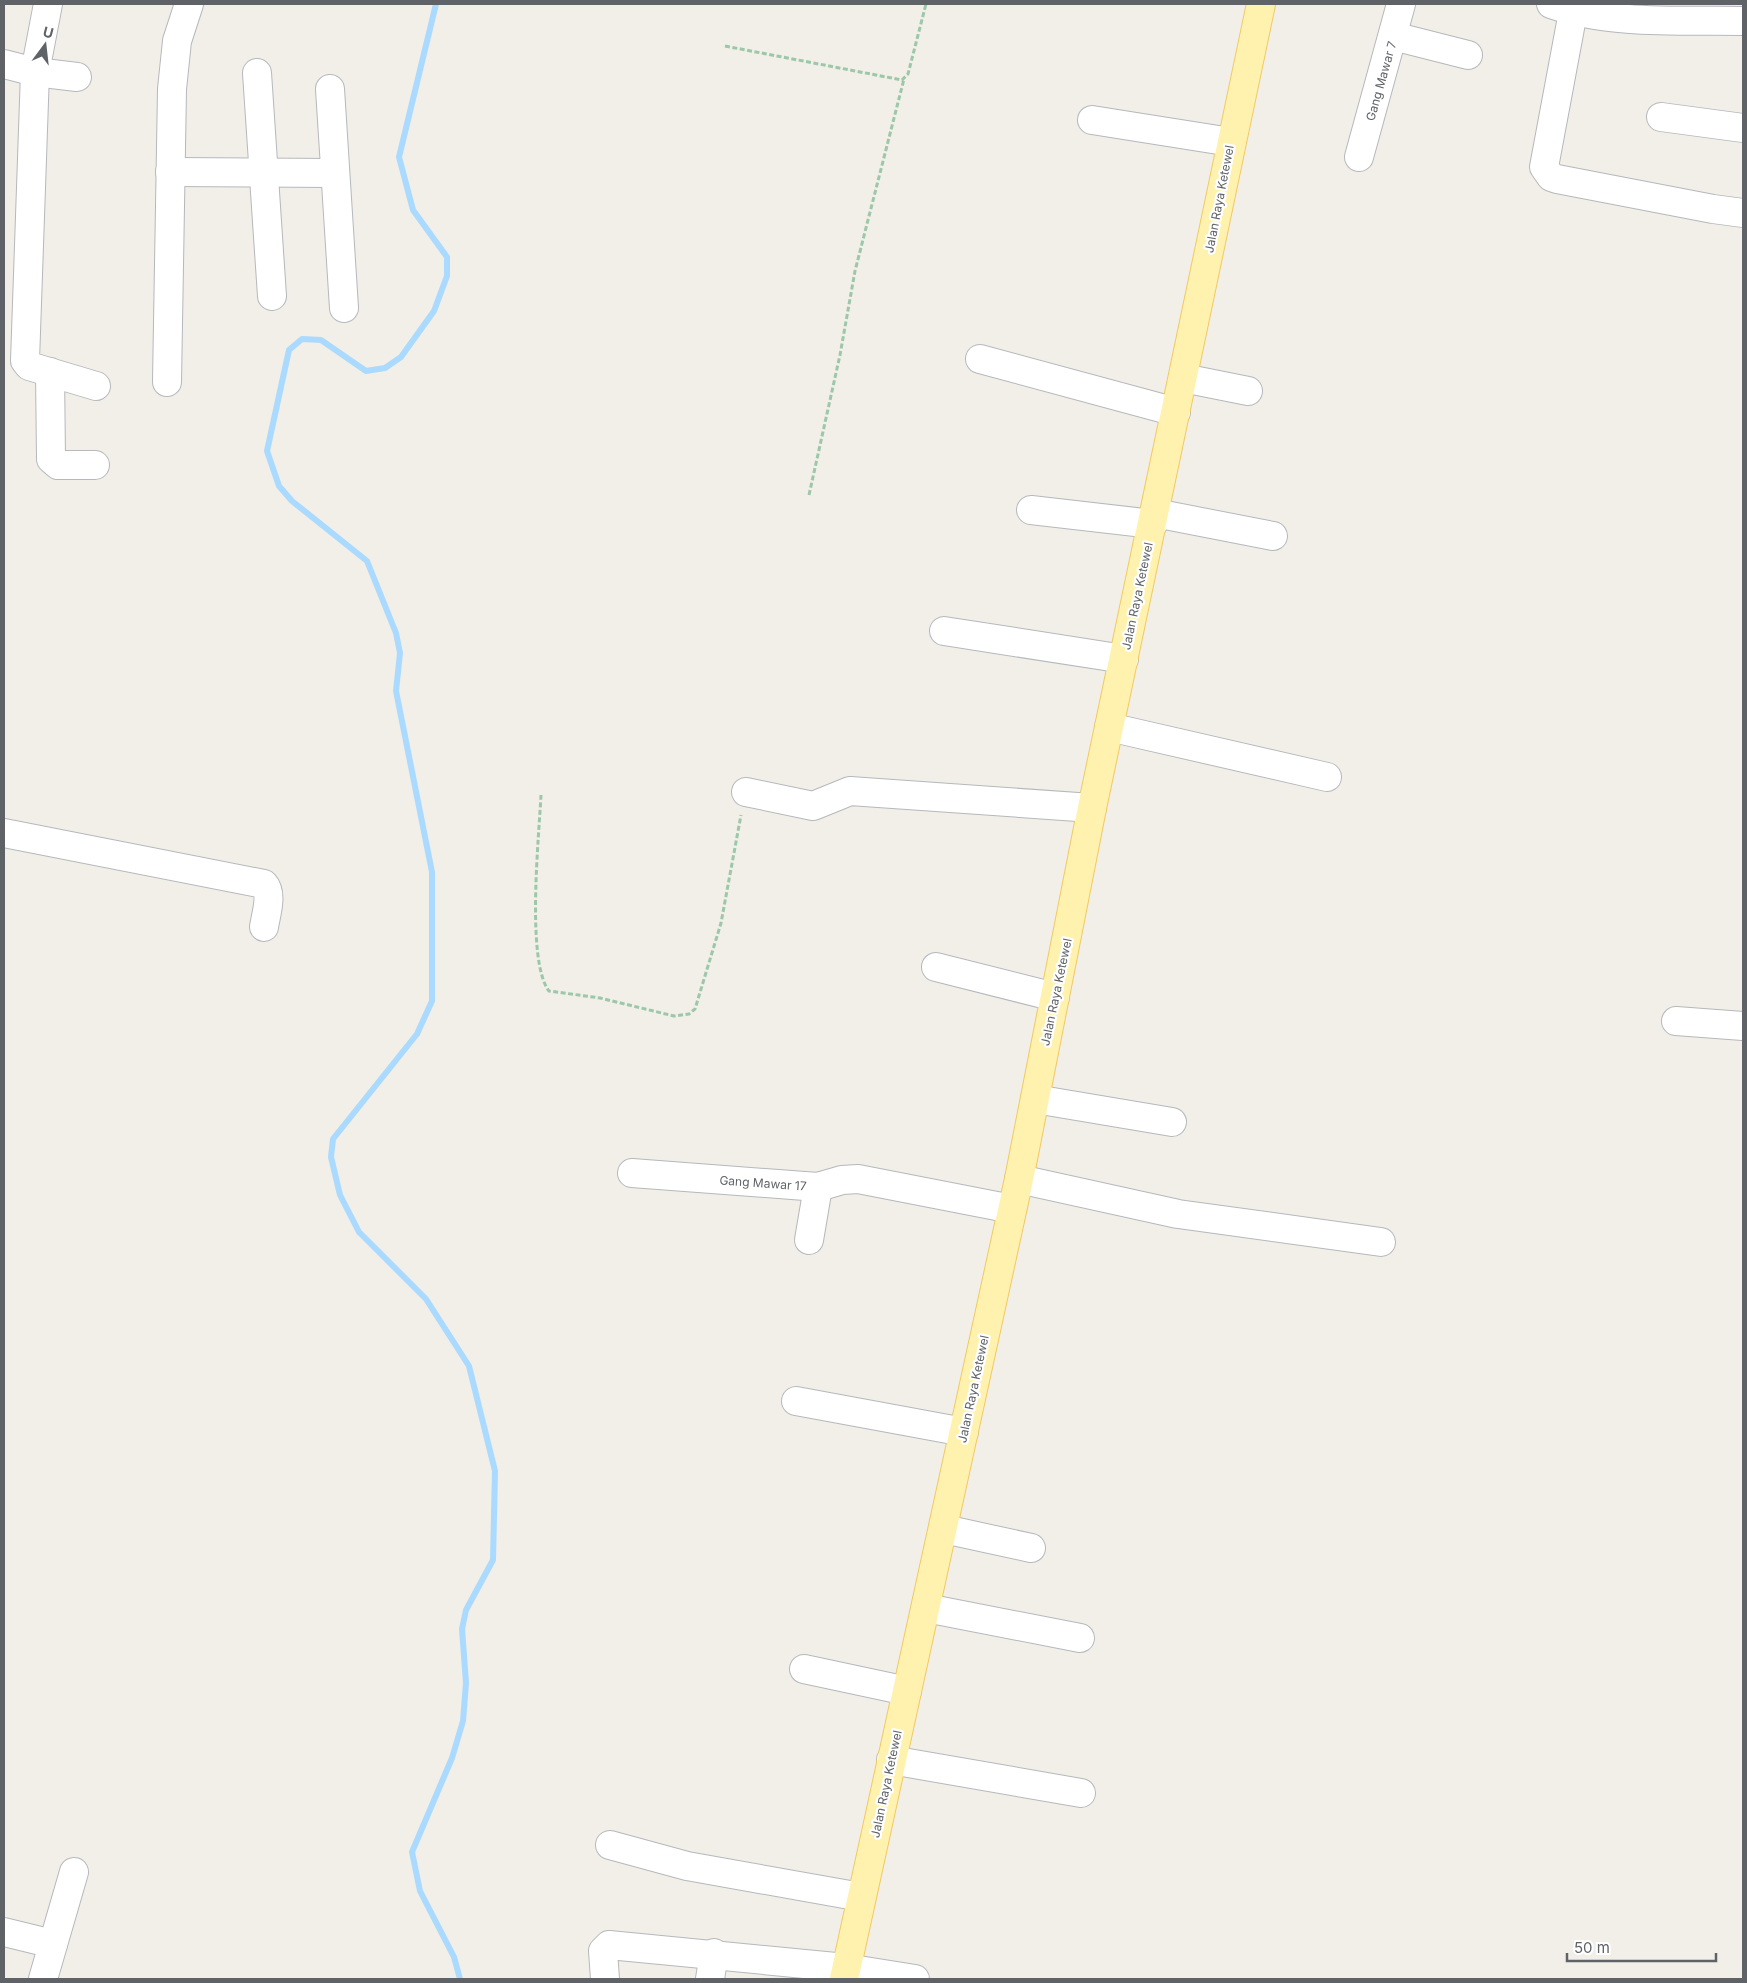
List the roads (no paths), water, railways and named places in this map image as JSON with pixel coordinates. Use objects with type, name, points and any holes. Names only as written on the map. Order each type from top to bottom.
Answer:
[{"type":"main road","name":"Jalan Raya Ketewel","points":[[845,1974],[891,1760],[944,1529],[1019,1179],[1092,808],[1261,4]]},
{"type":"street","points":[[48,4],[35,72],[24,361],[29,366],[96,386]]},
{"type":"street","points":[[167,382],[172,89],[177,41],[189,4]]},
{"type":"street","name":"Gang Mawar 7","points":[[1359,157],[1394,36],[1401,4]]},
{"type":"street","points":[[1743,21],[1626,11],[1562,8],[1544,167],[1551,177],[1567,181],[1743,213]]},
{"type":"street","points":[[1394,36],[1468,55]]},
{"type":"street","points":[[4,64],[35,72],[77,77]]},
{"type":"street","points":[[256,73],[272,296]]},
{"type":"street","points":[[330,89],[344,308]]},
{"type":"street","points":[[1661,117],[1743,128]]},
{"type":"street","points":[[1092,120],[1231,142]]},
{"type":"street","points":[[170,172],[335,173]]},
{"type":"street","points":[[980,359],[1176,412]]},
{"type":"street","points":[[50,372],[53,462],[58,465],[95,465]]},
{"type":"street","points":[[1183,378],[1248,391]]},
{"type":"street","points":[[1031,510],[1154,518],[1273,536]]},
{"type":"street","points":[[944,631],[1124,658]]},
{"type":"street","points":[[1109,727],[1327,777]]},
{"type":"street","points":[[746,792],[805,806],[821,803],[850,791],[1092,808]]},
{"type":"street","points":[[4,833],[264,884],[267,888],[268,896],[264,927]]},
{"type":"street","points":[[936,968],[1056,997]]},
{"type":"street","points":[[1676,1021],[1743,1026]]},
{"type":"street","points":[[1035,1099],[1172,1122]]},
{"type":"street","name":"Gang Mawar 17","points":[[632,1173],[818,1187],[842,1180],[858,1179],[1012,1209]]},
{"type":"street","points":[[1019,1179],[1178,1214],[1381,1242]]},
{"type":"street","points":[[809,1240],[818,1187]]},
{"type":"street","points":[[796,1402],[964,1432]]},
{"type":"street","points":[[944,1529],[1031,1548]]},
{"type":"street","points":[[926,1608],[1080,1638]]},
{"type":"street","points":[[804,1669],[907,1692]]},
{"type":"street","points":[[891,1760],[1081,1793]]},
{"type":"street","points":[[610,1845],[687,1866],[862,1897]]},
{"type":"street","points":[[43,1979],[74,1872]]},
{"type":"street","points":[[4,1932],[53,1944]]},
{"type":"street","points":[[606,1979],[603,1951],[609,1945],[712,1966],[914,1979]]},
{"type":"waterway","points":[[436,4],[399,157],[413,210],[447,257],[447,276],[434,311],[401,357],[385,368],[366,371],[321,340],[302,339],[289,350],[267,451],[279,486],[292,501],[367,561],[396,633],[400,653],[396,691],[432,872],[432,1001],[417,1034],[333,1139],[331,1157],[340,1195],[359,1232],[426,1299],[469,1366],[495,1471],[493,1560],[466,1610],[462,1629],[466,1683],[463,1721],[452,1758],[412,1852],[420,1891],[454,1957],[460,1979]]}]
